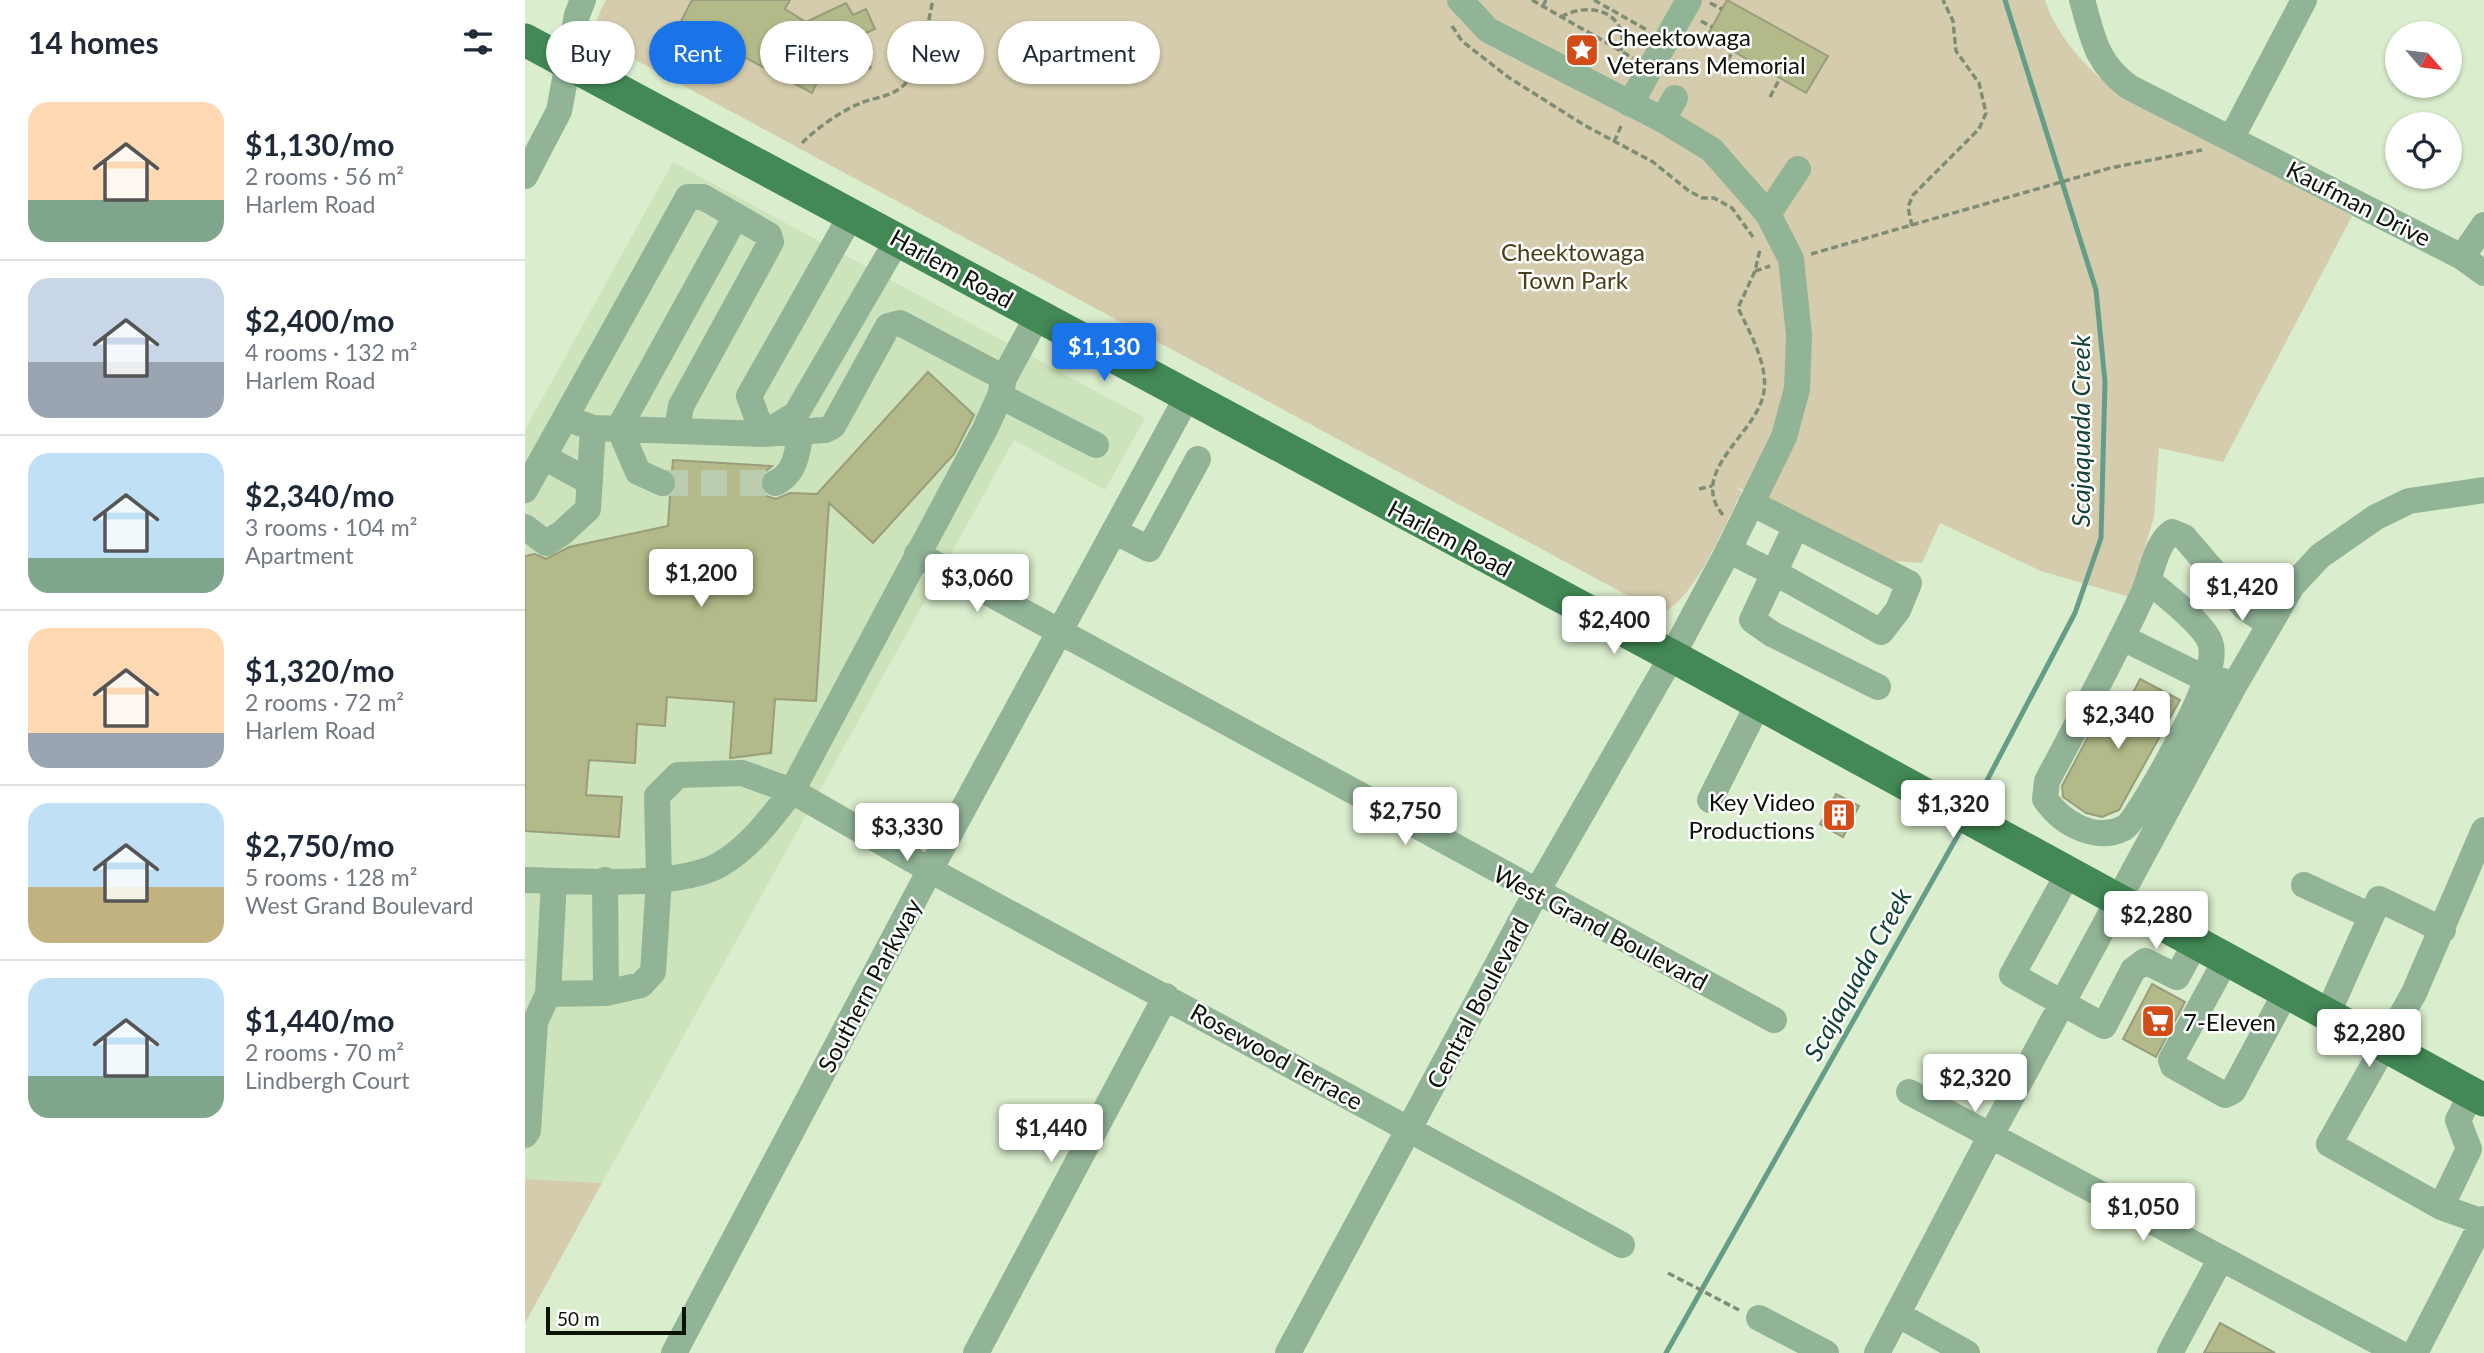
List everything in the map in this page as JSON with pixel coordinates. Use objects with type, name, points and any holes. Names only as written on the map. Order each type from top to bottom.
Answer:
[{"type":"main road","name":"Harlem Road","points":[[525,40],[546,51]]},
{"type":"main road","name":"Harlem Road","points":[[607,84],[1672,656],[2478,1097]]},
{"type":"street","points":[[578,21],[583,0]]},
{"type":"street","points":[[1630,104],[1689,0]]},
{"type":"street","name":"Kaufman Drive","points":[[2082,0],[2098,55],[2110,73],[2129,87],[2232,137],[2462,257],[2484,273]]},
{"type":"street","points":[[2232,137],[2304,0]]},
{"type":"street","points":[[1454,10],[1493,21],[1630,104],[1669,109],[1713,150],[1768,214],[1791,259]]},
{"type":"street","points":[[525,176],[559,111],[564,84]]},
{"type":"street","points":[[1768,214],[1798,169]]},
{"type":"street","points":[[525,490],[688,197],[703,197],[769,235],[771,242],[681,406],[677,429]]},
{"type":"street","points":[[763,434],[749,396],[852,214]]},
{"type":"street","points":[[525,527],[546,543],[562,533],[588,509],[590,482],[606,428],[736,216]]},
{"type":"street","points":[[2462,257],[2484,225]]},
{"type":"street","points":[[763,434],[796,414],[898,239]]},
{"type":"street","name":"Central Boulevard","points":[[1288,1353],[1536,893],[1672,656],[1784,437],[1797,390],[1799,335],[1791,259]]},
{"type":"street","points":[[525,880],[659,879],[695,874],[721,864],[744,846],[792,791],[917,554],[1038,315]]},
{"type":"street","points":[[566,418],[606,428],[763,434],[825,430],[833,426],[888,326],[900,323],[1095,445]]},
{"type":"street","name":"Southern Parkway","points":[[674,1353],[930,870],[1187,397]]},
{"type":"street","points":[[606,428],[638,472],[662,483]]},
{"type":"street","points":[[775,483],[785,479],[794,464],[801,432]]},
{"type":"street","points":[[544,457],[590,482]]},
{"type":"street","points":[[1114,531],[1149,550],[1198,459]]},
{"type":"street","points":[[1150,465],[1185,484]]},
{"type":"street","points":[[1877,1353],[1991,1135],[2234,686],[2292,586],[2320,556],[2376,517],[2409,501],[2484,490]]},
{"type":"street","points":[[1728,550],[1881,632],[1898,610],[1909,583],[1796,526],[1745,514]]},
{"type":"street","points":[[1796,526],[1752,620],[1772,634],[1878,687]]},
{"type":"street","points":[[2149,581],[2209,639],[2213,654],[2194,710],[2140,809],[2125,828],[2103,832],[2081,829],[2056,814],[2045,799],[2047,781],[2123,638],[2149,581],[2163,538],[2172,532],[2184,537],[2245,608],[2269,624]]},
{"type":"street","name":"West Grand Boulevard","points":[[917,554],[1536,893],[1774,1020]]},
{"type":"street","points":[[2123,638],[2206,679],[2218,678],[2234,686]]},
{"type":"street","points":[[1710,800],[1758,704]]},
{"type":"street","name":"Rosewood Terrace","points":[[548,994],[606,993],[641,985],[653,972],[659,879],[657,796],[678,775],[742,773],[792,791],[930,870],[1622,1245]]},
{"type":"street","points":[[2073,825],[2061,868],[2012,975],[2103,1026],[2133,970],[2145,961],[2177,977],[2196,942]]},
{"type":"street","points":[[2415,1353],[2483,1220],[2441,1207],[2329,1144],[2385,1047],[2443,930],[2484,830]]},
{"type":"street","points":[[605,880],[606,993]]},
{"type":"street","points":[[525,1135],[528,1130],[535,1022],[548,994],[554,881]]},
{"type":"street","points":[[2304,885],[2371,916]]},
{"type":"street","points":[[2327,1015],[2379,899],[2443,930]]},
{"type":"street","points":[[2227,958],[2171,1060],[2173,1066],[2225,1095],[2233,1091],[2285,992]]},
{"type":"street","points":[[976,1353],[1166,996]]},
{"type":"street","points":[[1909,1092],[2399,1353]]},
{"type":"street","points":[[2441,1207],[2469,1149],[2458,1120],[2478,1097]]},
{"type":"street","points":[[2170,1353],[2221,1258]]},
{"type":"street","points":[[1897,1314],[1967,1353]]},
{"type":"street","points":[[1751,1315],[1826,1353]]},
{"type":"path","points":[[802,143],[856,105],[893,94],[908,80],[919,59],[933,0]]},
{"type":"path","points":[[1532,0],[1650,68]]},
{"type":"path","points":[[1543,6],[1546,0]]},
{"type":"path","points":[[1594,0],[1666,41]]},
{"type":"path","points":[[1706,0],[1722,9]]},
{"type":"path","points":[[1912,226],[1908,207],[1913,195],[1979,129],[1986,113],[1979,83],[1956,51],[1952,21],[1943,0]]},
{"type":"path","points":[[1561,17],[1573,8],[1588,5],[1609,14],[1621,28],[1621,51]]},
{"type":"path","points":[[1454,10],[1462,41],[1508,77],[1584,125],[1653,162],[1689,191],[1732,208],[1761,247],[1755,271],[1738,308],[1759,359],[1765,389],[1757,415],[1715,472],[1712,486],[1715,505],[1745,514]]},
{"type":"path","points":[[1722,69],[1733,51]]},
{"type":"path","points":[[1770,97],[1780,78]]},
{"type":"path","points":[[1755,271],[2110,168],[2204,149],[2232,137]]},
{"type":"path","points":[[1699,489],[1712,486]]},
{"type":"path","points":[[1668,1273],[1751,1315]]},
{"type":"shaded area","points":[[673,162],[1145,418],[1105,490],[1014,440],[602,1183],[525,1179],[525,430]]},
{"type":"green space","name":"Cheektowaga Town Park","points":[[606,0],[2045,0],[2065,39],[2116,93],[2352,216],[2223,462],[2159,448],[2154,517],[2130,597],[2041,571],[1940,523],[1922,563],[1878,560],[1735,486],[1742,492],[1697,578],[1673,606],[1660,613],[680,84],[746,84],[746,21],[649,21],[649,67],[635,60],[635,21],[597,21]]},
{"type":"green space","points":[[525,1179],[602,1183],[525,1323]]},
{"type":"building","points":[[692,0],[790,0],[785,9],[804,21],[760,21],[760,65],[746,58],[746,21],[681,21]]},
{"type":"building","points":[[1727,0],[1828,56],[1806,93],[1707,36]]},
{"type":"building","points":[[846,3],[853,15],[866,9],[871,21],[808,21]]},
{"type":"building","points":[[795,84],[816,84],[812,93]]},
{"type":"building","points":[[928,372],[974,415],[954,454],[873,543],[829,503],[816,701],[775,699],[771,753],[730,758],[734,702],[667,697],[665,726],[637,724],[635,763],[589,760],[586,795],[622,797],[619,837],[525,831],[525,556],[535,554],[546,559],[569,547],[668,526],[670,496],[678,482],[672,471],[673,460],[772,466],[762,474],[759,482],[766,496],[776,499],[790,493],[817,494]]},
{"type":"building","points":[[2140,679],[2180,700],[2119,810],[2102,817],[2086,813],[2063,797],[2062,786],[2107,701],[2124,710]]},
{"type":"building","name":"Key Video Productions","points":[[1836,794],[1859,806],[1843,837],[1820,824]]},
{"type":"building","points":[[2152,984],[2185,1002],[2156,1057],[2123,1039]]},
{"type":"building","points":[[2220,1323],[2275,1353],[2204,1353]]},
{"type":"waterway","name":"Scajaquada Creek","points":[[1973,807],[2075,613],[2101,538],[2105,382],[2096,290],[2005,0]]},
{"type":"waterway","name":"Scajaquada Creek","points":[[1666,1353],[1962,828]]},
{"type":"tunnel","points":[[662,483],[775,483]]},
{"type":"place","name":"Cheektowaga Veterans Memorial","points":[[1582,50]]},
{"type":"place","name":"Key Video Productions","points":[[1839,815]]},
{"type":"place","name":"7-Eleven","points":[[2158,1021]]}]
